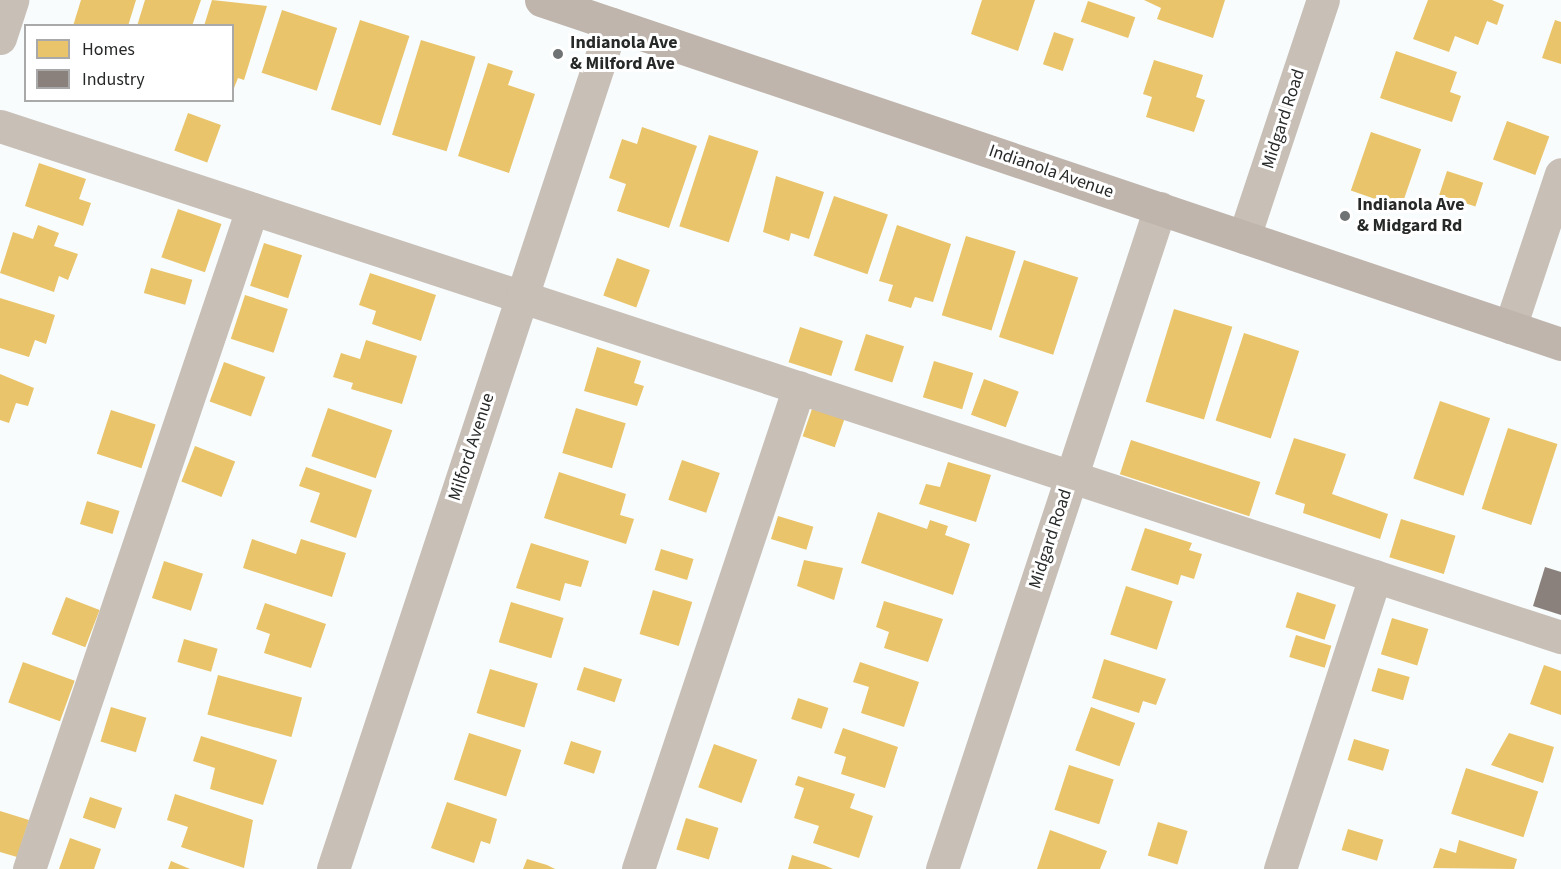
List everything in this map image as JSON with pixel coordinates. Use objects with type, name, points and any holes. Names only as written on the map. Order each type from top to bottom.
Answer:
[{"type":"main road","name":"Indianola Avenue","points":[[541,0],[1561,344]]},
{"type":"street","points":[[0,38],[12,0]]},
{"type":"street","name":"Midgard Road","points":[[1244,237],[1323,0]]},
{"type":"street","name":"Milford Avenue","points":[[333,869],[612,24]]},
{"type":"street","points":[[0,126],[1561,637]]},
{"type":"street","points":[[1510,327],[1561,174]]},
{"type":"street","name":"Midgard Road","points":[[942,869],[1160,208]]},
{"type":"street","points":[[29,869],[252,209]]},
{"type":"street","points":[[638,869],[799,387]]},
{"type":"street","points":[[1280,869],[1375,576]]},
{"type":"building: Homes","points":[[81,0],[136,0],[129,24],[74,24]]},
{"type":"building: Homes","points":[[145,0],[201,0],[193,24],[138,24]]},
{"type":"building: Homes","points":[[212,0],[267,6],[244,80],[238,78],[234,88],[234,24],[205,24]]},
{"type":"building: Homes","points":[[982,0],[1035,0],[1018,51],[971,34]]},
{"type":"building: Homes","points":[[1144,0],[1225,0],[1213,38],[1157,19],[1161,8]]},
{"type":"building: Homes","points":[[1428,0],[1492,0],[1504,5],[1497,25],[1487,21],[1478,45],[1455,36],[1449,52],[1413,39]]},
{"type":"building: Homes","points":[[1088,1],[1135,17],[1128,38],[1081,22]]},
{"type":"building: Homes","points":[[282,10],[337,28],[317,91],[262,73]]},
{"type":"building: Homes","points":[[360,20],[409,36],[380,125],[331,109]]},
{"type":"building: Homes","points":[[1555,20],[1561,22],[1561,64],[1542,58]]},
{"type":"building: Homes","points":[[1054,32],[1074,39],[1063,71],[1043,64]]},
{"type":"building: Homes","points":[[421,40],[476,57],[447,151],[392,135]]},
{"type":"building: Homes","points":[[1396,51],[1457,72],[1450,92],[1461,96],[1452,122],[1380,98]]},
{"type":"building: Homes","points":[[1154,60],[1203,75],[1196,97],[1205,100],[1194,132],[1146,117],[1152,97],[1143,94]]},
{"type":"building: Homes","points":[[488,63],[513,71],[508,85],[535,94],[509,173],[458,156]]},
{"type":"building: Homes","points":[[188,113],[221,125],[207,163],[174,151]]},
{"type":"building: Homes","points":[[1507,121],[1549,136],[1535,175],[1493,160]]},
{"type":"building: Homes","points":[[642,127],[697,146],[669,228],[617,211],[626,184],[609,178],[622,139],[637,144]]},
{"type":"building: Homes","points":[[1371,132],[1421,149],[1401,208],[1351,191]]},
{"type":"building: Homes","points":[[709,135],[758,151],[729,242],[679,226]]},
{"type":"building: Homes","points":[[39,163],[86,179],[79,199],[91,203],[83,226],[25,206]]},
{"type":"building: Homes","points":[[1447,171],[1483,183],[1475,207],[1439,195]]},
{"type":"building: Homes","points":[[776,176],[824,192],[809,239],[791,233],[789,241],[763,232]]},
{"type":"building: Homes","points":[[834,196],[888,215],[867,274],[813,256]]},
{"type":"building: Homes","points":[[178,209],[221,224],[205,272],[161,257]]},
{"type":"building: Homes","points":[[38,225],[59,233],[54,246],[78,254],[68,280],[59,276],[54,292],[0,273],[13,232],[33,239]]},
{"type":"building: Homes","points":[[897,225],[951,244],[933,302],[915,297],[911,308],[888,301],[893,285],[879,281]]},
{"type":"building: Homes","points":[[966,236],[1016,251],[991,331],[942,315]]},
{"type":"building: Homes","points":[[264,243],[302,255],[288,298],[250,286]]},
{"type":"building: Homes","points":[[617,258],[650,270],[636,308],[603,296]]},
{"type":"building: Homes","points":[[1024,260],[1078,278],[1053,355],[999,337]]},
{"type":"building: Homes","points":[[151,268],[192,280],[185,305],[144,293]]},
{"type":"building: Homes","points":[[370,273],[436,295],[421,341],[372,324],[376,311],[359,305]]},
{"type":"building: Homes","points":[[245,295],[288,309],[274,353],[231,339]]},
{"type":"building: Homes","points":[[0,298],[55,315],[46,344],[35,340],[29,357],[0,348]]},
{"type":"building: Homes","points":[[1174,309],[1232,327],[1204,420],[1146,402]]},
{"type":"building: Homes","points":[[800,327],[843,341],[831,376],[789,362]]},
{"type":"building: Homes","points":[[1244,333],[1299,351],[1271,438],[1216,420]]},
{"type":"building: Homes","points":[[866,334],[904,346],[892,383],[854,370]]},
{"type":"building: Homes","points":[[366,340],[417,356],[402,404],[351,389],[353,383],[333,377],[341,353],[360,359]]},
{"type":"building: Homes","points":[[597,347],[641,361],[634,383],[644,386],[637,406],[584,391]]},
{"type":"building: Homes","points":[[934,361],[973,373],[962,409],[923,397]]},
{"type":"building: Homes","points":[[224,362],[265,377],[251,417],[210,401]]},
{"type":"building: Homes","points":[[0,374],[34,388],[28,406],[16,403],[9,423],[0,420]]},
{"type":"building: Homes","points":[[984,379],[1019,392],[1006,427],[971,415]]},
{"type":"building: Homes","points":[[1440,401],[1490,418],[1463,496],[1413,479]]},
{"type":"building: Homes","points":[[813,406],[845,417],[835,447],[803,436]]},
{"type":"building: Homes","points":[[328,408],[392,430],[376,478],[311,456]]},
{"type":"building: Homes","points":[[576,408],[626,423],[612,468],[562,453]]},
{"type":"building: Homes","points":[[111,410],[156,425],[141,468],[97,454]]},
{"type":"building: Homes","points":[[1508,428],[1557,444],[1531,525],[1482,509]]},
{"type":"building: Homes","points":[[1294,438],[1346,454],[1332,494],[1388,514],[1380,539],[1303,513],[1305,504],[1275,494]]},
{"type":"building: Homes","points":[[1131,440],[1260,482],[1249,516],[1120,474]]},
{"type":"building: Homes","points":[[195,446],[235,461],[222,497],[181,481]]},
{"type":"building: Homes","points":[[682,460],[720,473],[706,513],[668,500]]},
{"type":"building: Homes","points":[[948,462],[991,475],[976,522],[919,504],[926,484],[940,487]]},
{"type":"building: Homes","points":[[306,467],[372,490],[356,538],[310,522],[320,493],[299,486]]},
{"type":"building: Homes","points":[[559,472],[626,494],[620,515],[634,519],[626,544],[544,518]]},
{"type":"building: Homes","points":[[87,501],[120,511],[112,534],[80,524]]},
{"type":"building: Homes","points":[[878,512],[927,529],[930,520],[948,526],[945,535],[970,544],[953,595],[861,563]]},
{"type":"building: Homes","points":[[778,516],[813,527],[806,550],[771,539]]},
{"type":"building: Homes","points":[[1401,519],[1456,536],[1444,574],[1389,557]]},
{"type":"building: Homes","points":[[1145,528],[1192,543],[1189,550],[1202,554],[1194,579],[1181,575],[1178,585],[1131,570]]},
{"type":"building: Homes","points":[[252,539],[296,554],[301,539],[346,553],[332,597],[243,568]]},
{"type":"building: Homes","points":[[531,543],[589,561],[581,587],[565,583],[560,601],[516,588]]},
{"type":"building: Homes","points":[[661,549],[694,559],[687,580],[655,570]]},
{"type":"building: Homes","points":[[804,560],[843,568],[834,600],[797,586]]},
{"type":"building: Homes","points":[[164,561],[203,574],[191,611],[152,598]]},
{"type":"building: Homes","points":[[1126,586],[1173,601],[1157,650],[1110,635]]},
{"type":"building: Homes","points":[[653,590],[692,602],[679,646],[640,634]]},
{"type":"building: Homes","points":[[1297,592],[1336,605],[1325,640],[1286,627]]},
{"type":"building: Homes","points":[[66,597],[100,610],[85,647],[52,634]]},
{"type":"building: Homes","points":[[884,601],[943,619],[928,662],[884,648],[889,632],[876,627]]},
{"type":"building: Homes","points":[[511,602],[564,618],[551,658],[499,642]]},
{"type":"building: Homes","points":[[265,603],[326,624],[311,668],[264,653],[270,634],[256,629]]},
{"type":"building: Homes","points":[[1392,618],[1428,629],[1417,665],[1381,654]]},
{"type":"building: Homes","points":[[1296,635],[1331,646],[1325,668],[1289,657]]},
{"type":"building: Homes","points":[[184,639],[218,649],[211,672],[177,662]]},
{"type":"building: Homes","points":[[1104,659],[1166,679],[1156,705],[1143,701],[1139,713],[1092,698]]},
{"type":"building: Homes","points":[[23,662],[75,681],[60,721],[8,702]]},
{"type":"building: Homes","points":[[860,662],[919,682],[904,727],[861,713],[869,687],[853,682]]},
{"type":"building: Homes","points":[[1544,665],[1561,671],[1561,715],[1530,704]]},
{"type":"building: Homes","points":[[584,667],[622,679],[615,702],[577,690]]},
{"type":"building: Homes","points":[[1378,668],[1410,677],[1403,700],[1371,691]]},
{"type":"building: Homes","points":[[490,669],[538,684],[524,728],[477,713]]},
{"type":"building: Homes","points":[[218,675],[302,698],[291,737],[207,715]]},
{"type":"building: Homes","points":[[798,698],[828,708],[822,729],[791,719]]},
{"type":"building: Homes","points":[[111,707],[146,718],[136,752],[100,741]]},
{"type":"building: Homes","points":[[1091,707],[1135,723],[1119,766],[1075,750]]},
{"type":"building: Homes","points":[[843,728],[898,747],[885,788],[841,774],[846,757],[834,753]]},
{"type":"building: Homes","points":[[469,733],[521,750],[506,797],[454,780]]},
{"type":"building: Homes","points":[[1509,733],[1554,747],[1543,783],[1491,765]]},
{"type":"building: Homes","points":[[201,736],[277,760],[263,805],[210,789],[215,768],[193,761]]},
{"type":"building: Homes","points":[[1354,739],[1389,750],[1383,771],[1348,760]]},
{"type":"building: Homes","points":[[571,741],[601,751],[594,774],[564,764]]},
{"type":"building: Homes","points":[[714,744],[757,760],[741,803],[698,787]]},
{"type":"building: Homes","points":[[1069,765],[1114,780],[1099,824],[1054,810]]},
{"type":"building: Homes","points":[[1466,768],[1538,791],[1523,837],[1451,814]]},
{"type":"building: Homes","points":[[798,776],[855,794],[850,808],[873,816],[859,858],[813,843],[819,826],[794,818],[804,788],[795,785]]},
{"type":"building: Homes","points":[[175,794],[253,820],[244,868],[181,847],[188,827],[167,820]]},
{"type":"building: Homes","points":[[90,797],[122,808],[115,829],[83,818]]},
{"type":"building: Homes","points":[[447,802],[497,819],[490,844],[481,841],[474,863],[431,848]]},
{"type":"building: Homes","points":[[0,811],[29,820],[17,857],[0,852]]},
{"type":"building: Homes","points":[[686,818],[719,828],[709,859],[676,850]]},
{"type":"building: Homes","points":[[1158,822],[1188,831],[1177,865],[1148,855]]},
{"type":"building: Homes","points":[[1348,829],[1383,840],[1377,861],[1342,850]]},
{"type":"building: Homes","points":[[1050,830],[1107,851],[1100,869],[1037,869]]},
{"type":"building: Homes","points":[[70,838],[101,849],[94,869],[59,869]]},
{"type":"building: Homes","points":[[1459,840],[1517,859],[1514,869],[1433,868],[1440,848],[1456,853]]},
{"type":"building: Homes","points":[[792,855],[824,865],[833,869],[788,869]]},
{"type":"building: Homes","points":[[527,859],[547,865],[555,869],[523,869]]},
{"type":"building: Homes","points":[[171,861],[190,869],[168,869]]},
{"type":"building: Industry","points":[[1545,567],[1561,572],[1561,615],[1533,606]]},
{"type":"place","name":"Indianola Ave & Milford Ave","points":[[558,54]]},
{"type":"place","name":"Indianola Ave & Midgard Rd","points":[[1345,216]]}]
